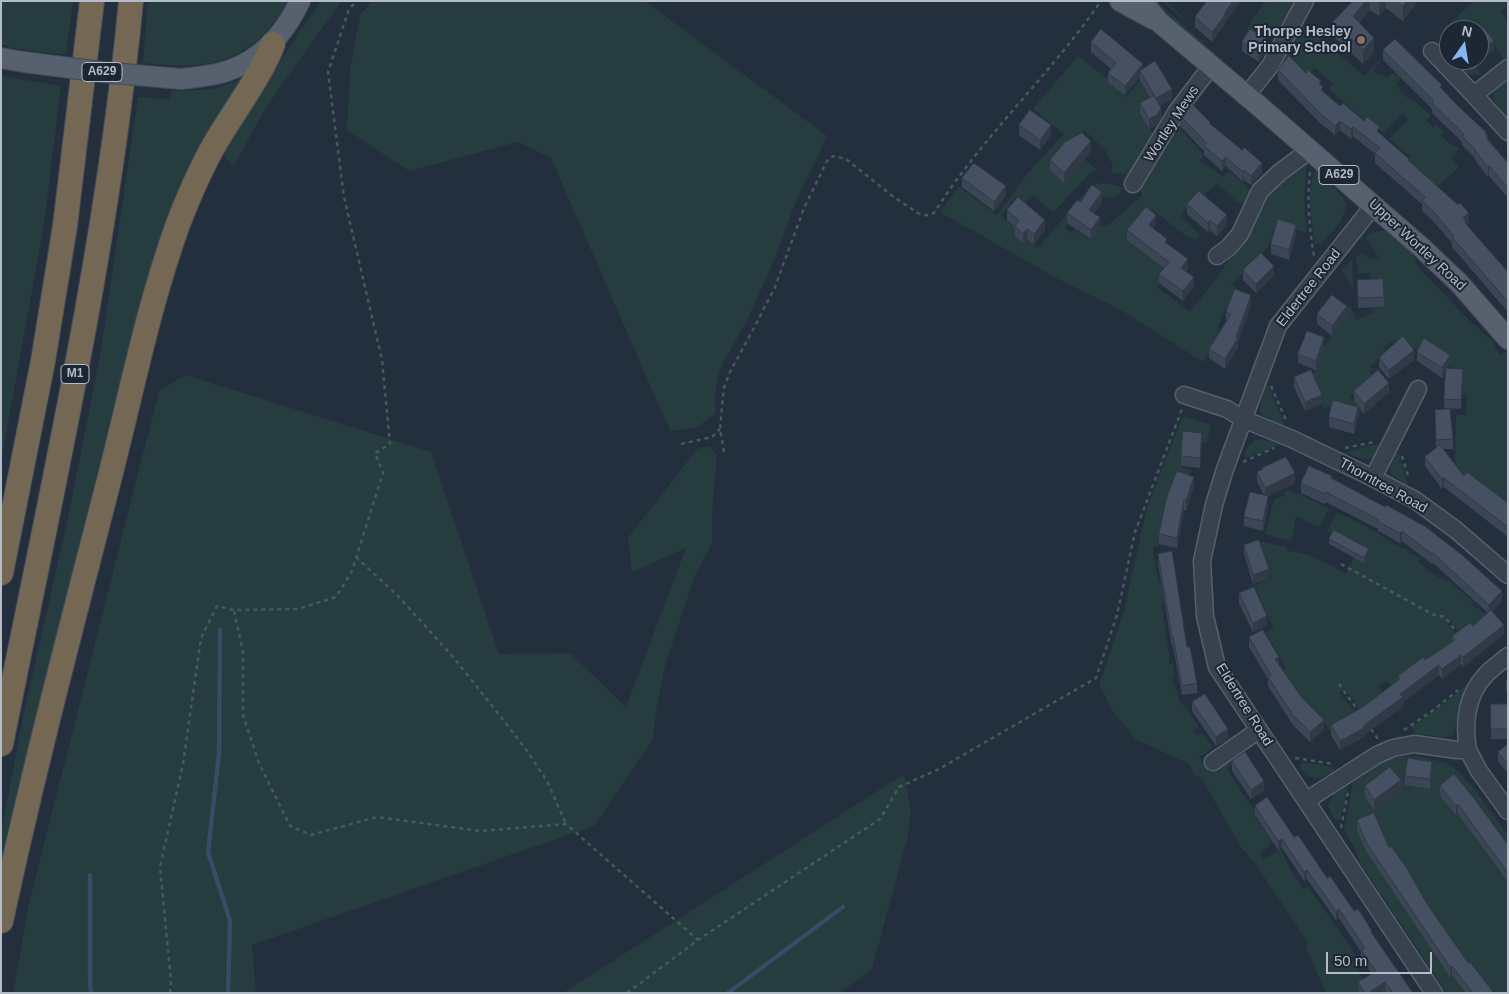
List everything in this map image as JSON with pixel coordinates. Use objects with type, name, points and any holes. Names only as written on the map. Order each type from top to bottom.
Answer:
[{"type":"highway","name":"M1","points":[[1,573],[46,342],[66,217],[92,1]]},
{"type":"highway","name":"M1","points":[[1,744],[44,536],[94,274],[112,159],[131,1]]},
{"type":"highway","points":[[1,921],[47,723],[148,324],[168,256],[179,223],[202,170],[220,134],[264,66],[273,44]]},
{"type":"main road","name":"A629","points":[[1,58],[102,72],[181,79],[231,70],[254,58],[273,44],[292,17],[300,1]]},
{"type":"main road","name":"Upper Wortley Road","points":[[1120,1],[1135,11],[1159,22]]},
{"type":"main road","name":"Upper Wortley Road","points":[[1142,1],[1159,22],[1247,95],[1310,159],[1374,205],[1450,273],[1508,339]]},
{"type":"street","points":[[1247,95],[1270,66],[1295,22],[1308,4]]},
{"type":"street","points":[[1432,51],[1508,132]]},
{"type":"street","name":"Wortley Mews","points":[[1133,184],[1177,111],[1212,66]]},
{"type":"street","points":[[1474,94],[1508,68]]},
{"type":"street","points":[[1217,256],[1229,247],[1240,234],[1260,191],[1280,172],[1310,159]]},
{"type":"street","name":"Eldertree Road","points":[[1374,205],[1278,326],[1225,469],[1214,505],[1202,561],[1205,616],[1217,667],[1434,993]]},
{"type":"street","points":[[1373,478],[1396,436],[1418,389]]},
{"type":"street","name":"Thorntree Road","points":[[1186,396],[1227,409],[1243,419],[1322,453],[1414,500],[1456,530],[1508,575]]},
{"type":"street","points":[[1508,656],[1485,676],[1472,696],[1466,725],[1468,750],[1479,771],[1508,811]]},
{"type":"street","points":[[1213,762],[1259,730]]},
{"type":"street","points":[[1307,800],[1386,750],[1414,744],[1468,750]]},
{"type":"path","points":[[170,993],[171,981],[160,866],[183,764],[201,638],[217,606],[234,610],[298,609],[336,597],[352,571],[383,473],[375,452],[390,444],[382,360],[344,197],[328,72],[349,9],[357,1]]},
{"type":"path","points":[[724,452],[720,430],[724,388],[730,372],[775,287],[804,208],[827,161],[833,156],[846,160],[891,195],[923,216],[929,216],[934,213],[956,181],[1081,29],[1101,1]]},
{"type":"path","points":[[1310,159],[1309,215],[1317,277]]},
{"type":"path","points":[[1225,469],[1292,439],[1285,418],[1262,367]]},
{"type":"path","points":[[627,993],[698,940],[880,819],[899,787],[939,769],[1096,678],[1117,615],[1135,532],[1186,396]]},
{"type":"path","points":[[681,444],[712,437],[720,430]]},
{"type":"path","points":[[1322,453],[1396,436],[1414,500]]},
{"type":"path","points":[[356,557],[398,596],[454,658],[497,712],[525,748],[547,781],[566,824],[698,940]]},
{"type":"path","points":[[1341,564],[1434,614],[1445,617],[1463,639]]},
{"type":"path","points":[[234,610],[243,652],[243,715],[259,763],[290,826],[311,835],[377,817],[480,831],[566,824]]},
{"type":"path","points":[[1339,684],[1360,714]]},
{"type":"path","points":[[1403,731],[1463,685]]},
{"type":"path","points":[[1368,725],[1386,750]]},
{"type":"path","points":[[1276,755],[1355,770],[1338,847]]},
{"type":"green space","points":[[1,1],[73,1],[66,55],[11,48],[1,44]]},
{"type":"green space","points":[[148,1],[287,1],[273,24],[243,51],[218,61],[182,66],[143,63]]},
{"type":"green space","points":[[321,1],[342,1],[261,116],[234,166],[225,158],[226,140]]},
{"type":"green space","points":[[372,1],[645,1],[827,136],[794,206],[773,263],[747,321],[725,359],[717,379],[716,413],[696,428],[670,431],[551,158],[518,142],[409,171],[347,130],[350,70],[360,15]]},
{"type":"green space","points":[[1153,1],[1156,1],[1226,63],[1206,49]]},
{"type":"green space","points":[[1161,1],[1166,1],[1194,28]]},
{"type":"green space","points":[[1266,1],[1297,1],[1277,39],[1264,32],[1246,29]]},
{"type":"green space","points":[[1474,1],[1508,1],[1508,4],[1501,12],[1508,21],[1508,56],[1504,59],[1489,40],[1489,20],[1454,20]]},
{"type":"green space","points":[[1304,24],[1364,76],[1381,58],[1373,70],[1375,73],[1387,77],[1395,74],[1401,79],[1397,83],[1401,92],[1431,115],[1426,120],[1433,128],[1437,125],[1445,132],[1441,136],[1450,144],[1460,148],[1451,158],[1459,167],[1435,189],[1407,163],[1411,157],[1390,139],[1408,119],[1403,113],[1384,133],[1369,121],[1367,123],[1329,89],[1333,84],[1315,68],[1307,77],[1284,56]]},
{"type":"green space","points":[[1078,56],[1127,97],[1140,80],[1154,105],[1149,129],[1156,135],[1133,176],[1111,172],[1113,166],[1106,151],[1084,130],[1050,170],[1084,159],[1098,170],[1089,174],[1053,213],[1032,195],[1024,203],[1016,197],[1001,216],[1019,230],[1023,243],[1027,239],[1038,248],[1093,185],[1106,183],[1123,188],[1117,196],[1110,198],[1095,193],[1077,210],[1067,223],[1068,225],[1065,228],[1072,233],[1075,229],[1091,239],[1100,226],[1108,225],[1142,196],[1140,185],[1175,123],[1204,155],[1200,161],[1223,177],[1229,171],[1254,193],[1248,205],[1238,203],[1217,183],[1203,196],[1191,201],[1181,216],[1201,235],[1196,240],[1186,236],[1153,210],[1127,240],[1169,271],[1157,287],[1190,312],[1218,276],[1266,199],[1291,173],[1307,163],[1304,201],[1307,233],[1277,224],[1266,250],[1231,284],[1237,288],[1228,310],[1225,309],[1218,327],[1220,334],[1203,362],[1121,310],[1058,279],[940,212],[959,187],[997,215],[1028,173],[1064,134],[1033,109]]},
{"type":"green space","points":[[1462,70],[1479,70],[1482,74],[1473,75]]},
{"type":"green space","points":[[1,76],[61,86],[44,225],[1,461]]},
{"type":"green space","points":[[242,79],[203,149],[1,871],[1,832],[25,708],[68,518],[101,350],[138,97],[170,99],[171,91],[214,89]]},
{"type":"green space","points":[[1508,80],[1508,113],[1506,115],[1493,96],[1494,92]]},
{"type":"green space","points":[[1315,170],[1337,191],[1346,204],[1340,223],[1321,244],[1315,244],[1311,217],[1310,197]]},
{"type":"green space","points":[[1378,231],[1385,231],[1391,234],[1413,255],[1418,267],[1471,322],[1496,344],[1494,346],[1500,355],[1508,351],[1508,508],[1465,477],[1455,463],[1456,415],[1466,415],[1467,395],[1462,394],[1463,374],[1452,372],[1450,364],[1424,348],[1422,342],[1420,350],[1411,347],[1403,340],[1392,341],[1383,347],[1387,352],[1370,366],[1372,368],[1370,372],[1374,378],[1349,397],[1362,411],[1358,417],[1333,410],[1328,406],[1325,410],[1311,380],[1324,347],[1347,316],[1341,312],[1350,306],[1357,320],[1373,313],[1371,308],[1384,307],[1371,289],[1369,273],[1358,274],[1356,256],[1363,253],[1367,257],[1380,260],[1366,238]]},
{"type":"green space","points":[[1352,260],[1353,289],[1341,269]]},
{"type":"green space","points":[[186,375],[431,452],[499,654],[570,653],[626,707],[686,548],[632,572],[628,538],[697,449],[709,446],[717,455],[712,515],[712,543],[694,578],[665,666],[656,710],[653,739],[594,826],[252,945],[256,993],[13,993],[29,903],[159,391]]},
{"type":"green space","points":[[1267,384],[1286,427],[1264,416],[1261,412],[1261,402]]},
{"type":"green space","points":[[1183,416],[1211,425],[1207,443],[1183,441],[1181,468],[1191,470],[1189,477],[1170,491],[1159,531],[1161,532],[1158,547],[1154,546],[1153,550],[1164,599],[1162,605],[1170,664],[1173,664],[1175,677],[1172,678],[1181,704],[1186,707],[1199,727],[1193,731],[1197,736],[1202,732],[1213,748],[1199,757],[1209,772],[1231,758],[1234,763],[1227,768],[1245,798],[1257,811],[1255,817],[1272,842],[1269,844],[1270,846],[1260,853],[1264,860],[1280,849],[1303,889],[1308,886],[1356,955],[1351,958],[1368,986],[1359,991],[1359,993],[1326,993],[1306,947],[1309,944],[1256,865],[1241,847],[1202,779],[1194,774],[1189,764],[1135,739],[1113,711],[1099,685],[1124,611],[1147,508]]},
{"type":"green space","points":[[1257,439],[1268,440],[1279,445],[1244,459],[1251,443]]},
{"type":"green space","points":[[1380,443],[1377,455],[1373,458],[1364,459],[1347,453],[1347,452]]},
{"type":"green space","points":[[1396,453],[1399,454],[1407,484],[1392,475],[1390,468]]},
{"type":"green space","points":[[1289,490],[1329,508],[1319,527],[1296,516],[1291,541],[1265,534],[1274,500],[1285,495],[1284,492]]},
{"type":"green space","points":[[1337,512],[1371,529],[1420,559],[1418,562],[1439,578],[1441,577],[1449,581],[1474,602],[1471,605],[1476,609],[1478,607],[1489,619],[1462,636],[1449,619],[1446,621],[1458,638],[1391,687],[1387,681],[1379,686],[1383,694],[1360,710],[1345,689],[1339,693],[1357,714],[1327,731],[1328,727],[1307,705],[1283,670],[1286,668],[1266,632],[1274,628],[1255,585],[1271,579],[1258,541],[1286,547],[1288,551],[1311,556],[1346,574],[1359,548],[1327,531]]},
{"type":"green space","points":[[1465,686],[1467,687],[1453,734],[1444,738],[1416,735],[1411,727],[1444,704]]},
{"type":"green space","points":[[1409,756],[1447,763],[1458,771],[1472,786],[1508,835],[1508,993],[1447,993],[1362,866],[1353,845],[1344,831],[1353,783],[1380,764],[1393,758]]},
{"type":"green space","points":[[1303,762],[1334,767],[1334,771],[1323,777],[1310,777],[1299,765]]},
{"type":"green space","points":[[904,774],[911,811],[907,840],[872,969],[840,993],[563,993]]},
{"type":"green space","points":[[1348,785],[1341,818],[1336,821],[1328,806],[1334,793]]},
{"type":"building","points":[[1207,1],[1233,1],[1212,32],[1195,17]]},
{"type":"building","points":[[1353,1],[1366,1],[1353,16],[1374,38],[1363,50],[1333,22]]},
{"type":"building","points":[[1396,1],[1407,1],[1403,6]]},
{"type":"building","points":[[1101,29],[1143,64],[1125,86],[1108,73],[1116,63],[1091,42]]},
{"type":"building","points":[[1250,29],[1267,39],[1259,52],[1242,42]]},
{"type":"building","points":[[1489,35],[1494,41],[1489,44]]},
{"type":"building","points":[[1395,39],[1442,85],[1440,87],[1459,107],[1487,133],[1485,134],[1488,136],[1486,138],[1508,163],[1508,188],[1462,136],[1464,134],[1432,103],[1434,101],[1383,50]]},
{"type":"building","points":[[1289,56],[1306,73],[1308,70],[1321,81],[1319,83],[1323,87],[1321,90],[1340,106],[1343,103],[1364,121],[1367,117],[1380,127],[1377,131],[1469,213],[1463,218],[1466,221],[1465,223],[1508,272],[1508,302],[1452,237],[1454,236],[1433,211],[1422,201],[1425,197],[1375,153],[1380,148],[1353,127],[1351,129],[1340,121],[1335,126],[1278,70]]},
{"type":"building","points":[[1155,61],[1172,89],[1156,98],[1140,71]]},
{"type":"building","points":[[1154,96],[1161,108],[1157,115],[1149,119],[1140,103]]},
{"type":"building","points":[[1191,103],[1209,123],[1242,150],[1244,147],[1262,163],[1251,176],[1244,170],[1243,172],[1226,157],[1222,161],[1204,146],[1207,143],[1180,116]]},
{"type":"building","points":[[1030,110],[1051,125],[1040,140],[1019,125]]},
{"type":"building","points":[[1082,133],[1091,141],[1064,173],[1050,160],[1065,142]]},
{"type":"building","points":[[974,163],[1006,186],[994,202],[962,178]]},
{"type":"building","points":[[1092,185],[1102,192],[1089,210],[1100,217],[1091,230],[1067,213],[1077,200],[1080,202]]},
{"type":"building","points":[[1199,191],[1227,215],[1217,226],[1210,220],[1208,223],[1187,204]]},
{"type":"building","points":[[1018,197],[1045,220],[1034,234],[1027,229],[1023,234],[1015,226],[1019,221],[1007,210]]},
{"type":"building","points":[[1146,207],[1156,215],[1149,225],[1167,239],[1165,242],[1188,259],[1181,268],[1194,277],[1183,291],[1159,274],[1169,262],[1127,230]]},
{"type":"building","points":[[1278,219],[1296,225],[1289,250],[1271,244]]},
{"type":"building","points":[[1261,253],[1274,266],[1256,284],[1243,270]]},
{"type":"building","points":[[1383,279],[1384,297],[1358,298],[1357,280]]},
{"type":"building","points":[[1235,289],[1251,295],[1236,337],[1238,338],[1225,359],[1209,349],[1231,314],[1226,312]]},
{"type":"building","points":[[1332,295],[1347,306],[1332,326],[1317,314]]},
{"type":"building","points":[[1307,331],[1324,337],[1316,361],[1298,354]]},
{"type":"building","points":[[1403,336],[1414,350],[1389,370],[1379,358]]},
{"type":"building","points":[[1424,338],[1450,355],[1442,368],[1417,352]]},
{"type":"building","points":[[1446,368],[1463,369],[1461,400],[1444,399]]},
{"type":"building","points":[[1311,370],[1322,395],[1305,402],[1294,377]]},
{"type":"building","points":[[1378,370],[1389,383],[1364,404],[1354,391]]},
{"type":"building","points":[[1333,400],[1358,407],[1354,424],[1329,417]]},
{"type":"building","points":[[1450,409],[1453,439],[1436,440],[1435,410]]},
{"type":"building","points":[[1183,431],[1202,433],[1200,458],[1181,456]]},
{"type":"building","points":[[1440,445],[1464,476],[1467,472],[1508,503],[1508,527],[1444,478],[1442,479],[1425,457]]},
{"type":"building","points":[[1286,457],[1295,473],[1265,488],[1257,472]]},
{"type":"building","points":[[1309,466],[1332,476],[1331,478],[1426,527],[1462,555],[1502,591],[1489,605],[1433,553],[1402,531],[1400,533],[1326,492],[1325,494],[1301,483]]},
{"type":"building","points":[[1177,471],[1194,477],[1186,501],[1184,500],[1177,538],[1159,534],[1166,500]]},
{"type":"building","points":[[1250,492],[1268,496],[1263,521],[1244,517]]},
{"type":"building","points":[[1334,530],[1369,549],[1364,558],[1329,539]]},
{"type":"building","points":[[1259,540],[1269,569],[1253,575],[1244,545]]},
{"type":"building","points":[[1172,551],[1187,647],[1190,647],[1197,683],[1182,686],[1158,554]]},
{"type":"building","points":[[1254,587],[1267,616],[1253,623],[1239,593]]},
{"type":"building","points":[[1491,610],[1504,625],[1463,657],[1461,655],[1442,669],[1439,665],[1400,694],[1403,697],[1363,726],[1364,728],[1340,741],[1331,725],[1363,707],[1400,679],[1398,676],[1423,657],[1425,660],[1455,640],[1452,636],[1470,623],[1473,626]]},
{"type":"building","points":[[1263,630],[1279,657],[1275,659],[1302,698],[1324,720],[1310,732],[1293,715],[1268,677],[1271,675],[1249,637]]},
{"type":"building","points":[[1205,694],[1228,729],[1216,737],[1192,702]]},
{"type":"building","points":[[1491,704],[1508,704],[1508,729],[1491,729]]},
{"type":"building","points":[[1508,744],[1508,765],[1498,752]]},
{"type":"building","points":[[1245,752],[1264,781],[1251,790],[1232,761]]},
{"type":"building","points":[[1408,758],[1432,762],[1430,779],[1405,776]]},
{"type":"building","points":[[1390,767],[1401,780],[1374,800],[1365,786]]},
{"type":"building","points":[[1454,774],[1508,845],[1508,873],[1458,804],[1456,806],[1440,786]]},
{"type":"building","points":[[1267,797],[1294,837],[1298,835],[1327,878],[1330,876],[1354,911],[1358,909],[1371,932],[1413,993],[1393,993],[1385,982],[1365,993],[1358,982],[1376,971],[1361,950],[1365,948],[1339,909],[1336,911],[1307,870],[1304,872],[1282,839],[1278,841],[1255,806]]},
{"type":"building","points":[[1374,813],[1389,848],[1391,846],[1406,867],[1427,904],[1468,963],[1470,962],[1494,993],[1473,993],[1452,966],[1450,967],[1366,842],[1357,820]]},
{"type":"waterway","points":[[220,630],[219,754],[208,852],[230,921],[228,993]]},
{"type":"waterway","points":[[90,875],[91,993]]},
{"type":"waterway","points":[[728,993],[843,907]]},
{"type":"place","name":"Thorpe Hesley Primary School","points":[[1361,40]]}]
